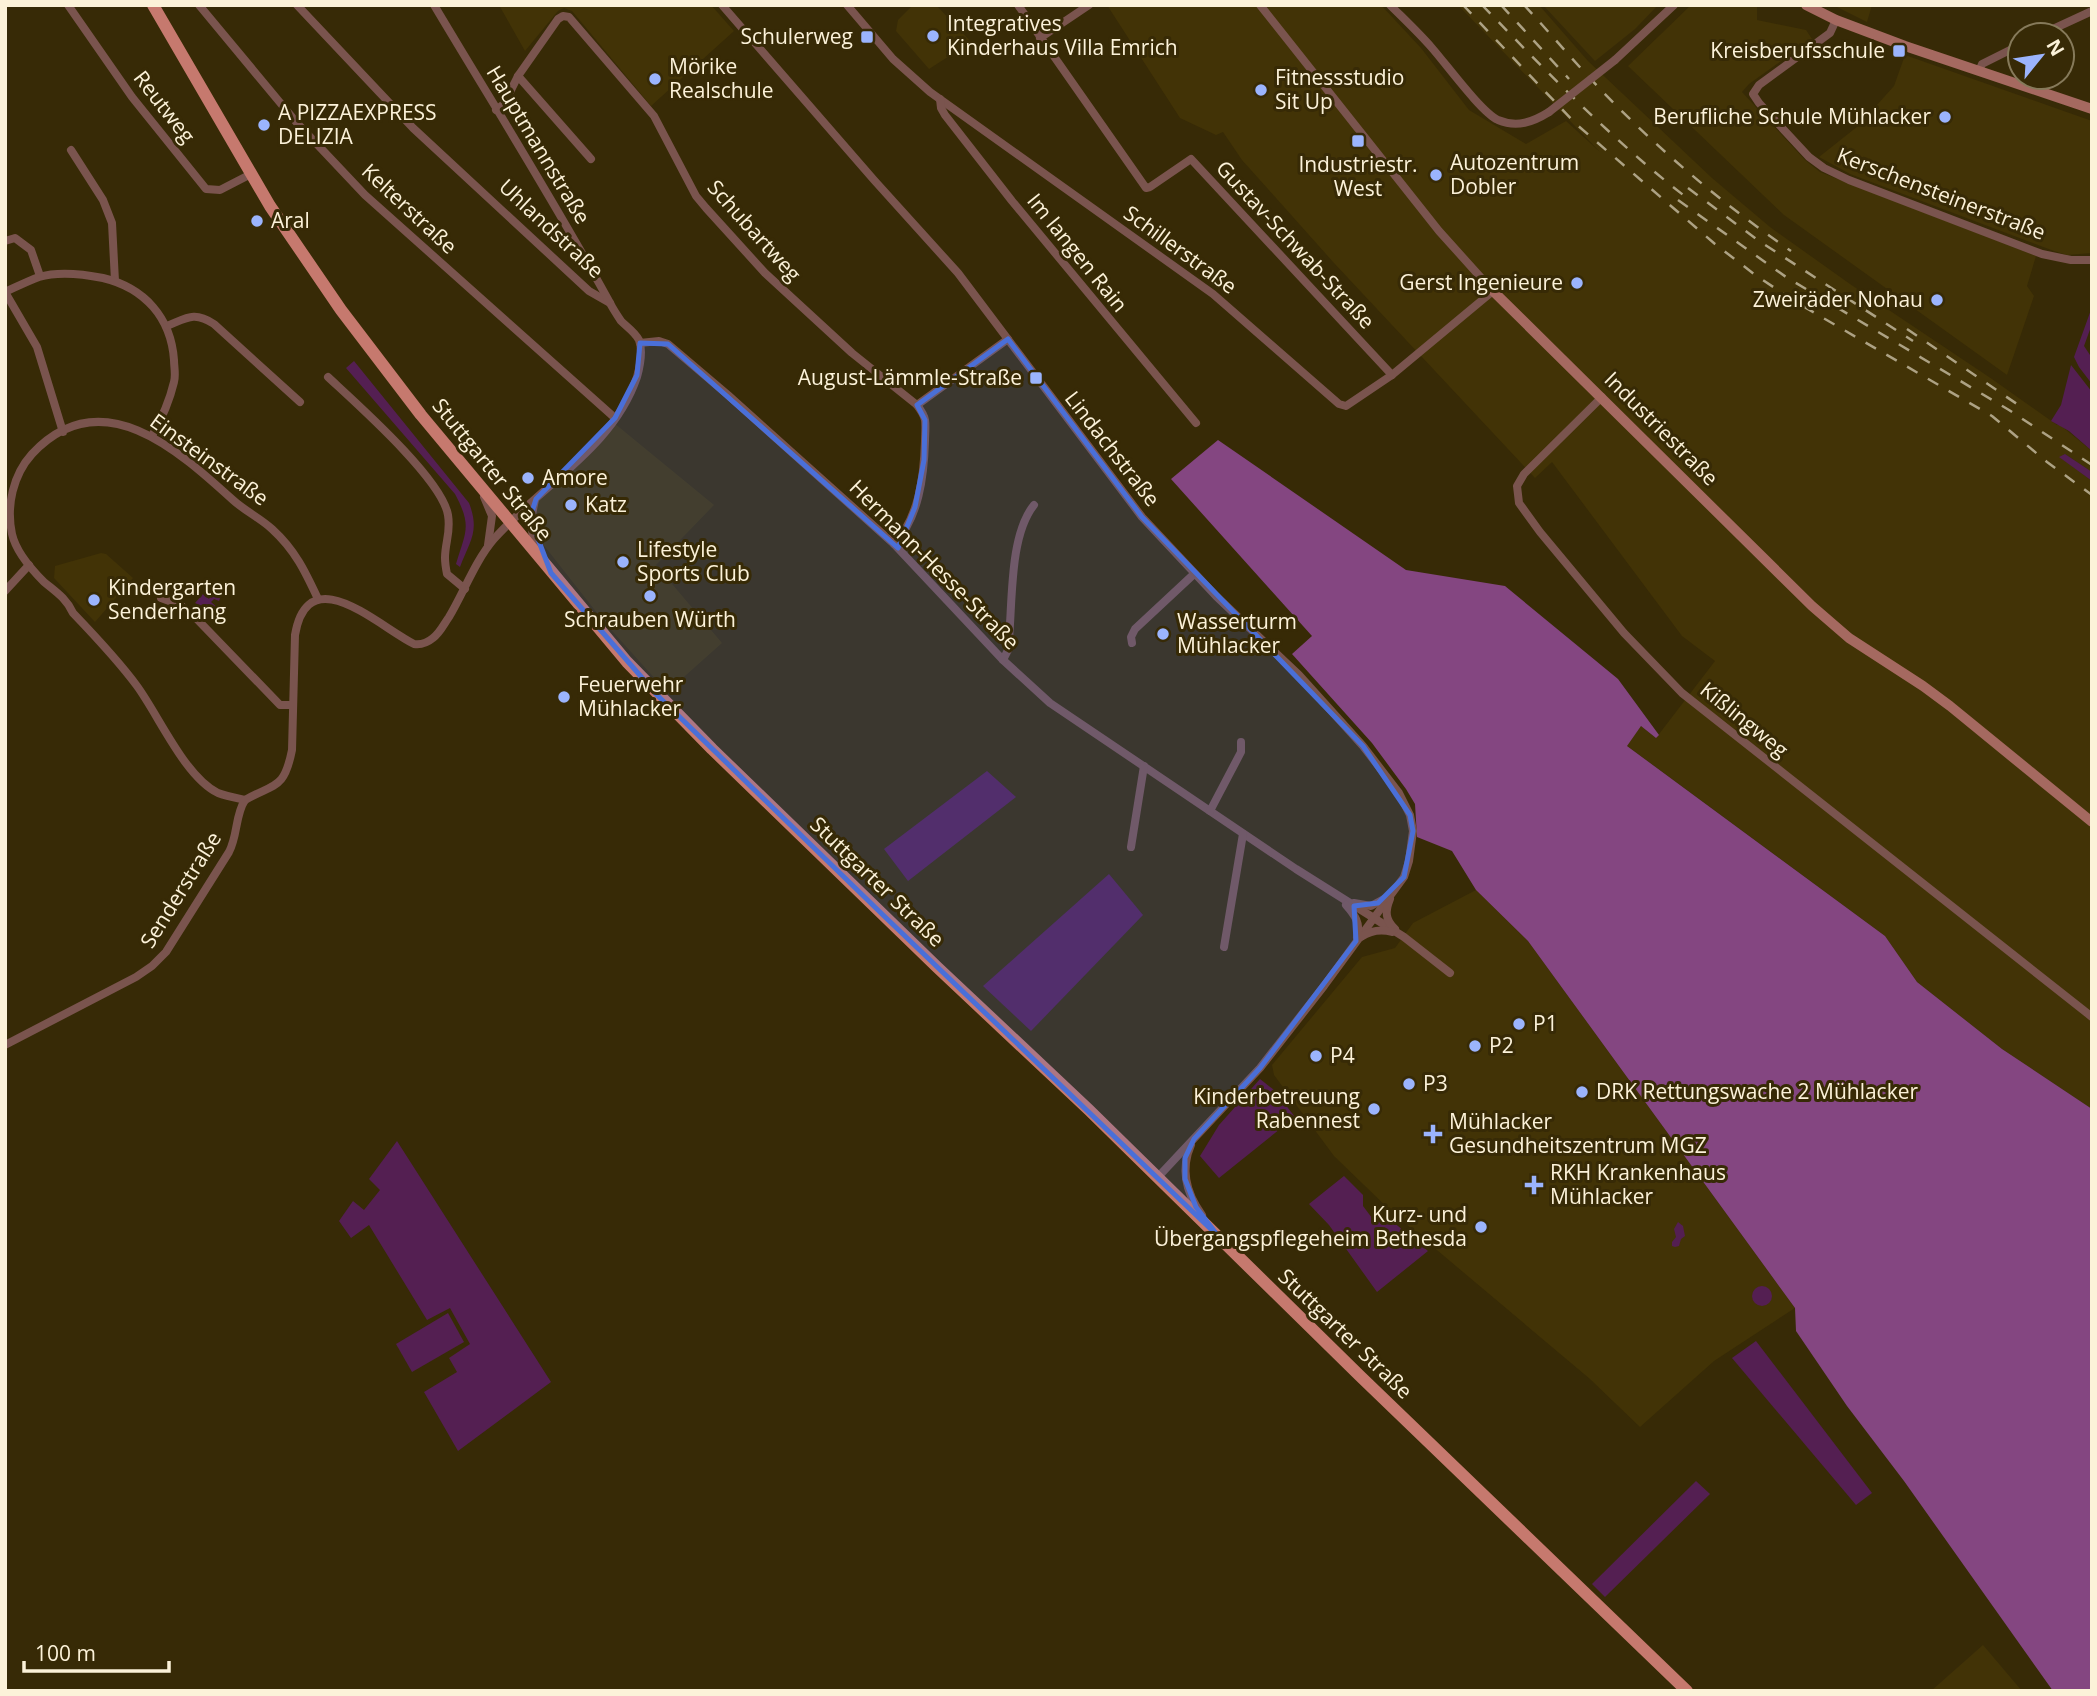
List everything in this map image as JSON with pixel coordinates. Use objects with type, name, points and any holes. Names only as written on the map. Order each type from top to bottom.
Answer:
[{"type":"main road","name":"Stuttgarter Straße","points":[[153,5],[251,174],[341,310],[421,415],[627,662],[694,732],[1158,1177],[1686,1691]]},
{"type":"street","name":"Reutweg","points":[[68,5],[132,97],[206,189],[220,190],[251,174]]},
{"type":"street","name":"Kelterstraße","points":[[199,5],[298,123],[365,195],[615,418]]},
{"type":"street","name":"Uhlandstraße","points":[[297,5],[413,128],[589,291],[610,303],[620,320],[640,342]]},
{"type":"street","name":"Hauptmannstraße","points":[[433,5],[578,244],[610,303]]},
{"type":"street","name":"Lindachstraße","points":[[722,5],[958,273],[1130,503],[1194,574],[1299,675],[1363,746],[1399,793],[1407,806],[1413,831],[1409,861],[1404,877],[1373,919]]},
{"type":"street","name":"Schillerstraße","points":[[847,5],[893,59],[940,99],[1213,294],[1339,404],[1346,406],[1392,375],[1493,291]]},
{"type":"street","points":[[1018,5],[1040,38],[1089,5]]},
{"type":"street","name":"Industriestraße","points":[[1260,5],[1439,231],[1493,291],[1812,606],[1849,638],[1950,706],[2092,822]]},
{"type":"street","points":[[1390,5],[1432,47],[1496,119],[1521,124],[1533,122],[1549,112],[1615,60],[1674,5]]},
{"type":"street","points":[[1806,5],[1836,20],[1905,46],[2092,109]]},
{"type":"street","points":[[2070,21],[2092,11]]},
{"type":"street","name":"Schubartweg","points":[[496,110],[504,104],[518,76],[558,19],[569,17],[654,116],[696,196],[706,208],[765,273],[852,353],[917,405]]},
{"type":"street","name":"Kerschensteinerstraße","points":[[1836,20],[1830,33],[1759,85],[1753,94],[1809,157],[1849,180],[2042,254],[2071,260],[2092,260]]},
{"type":"street","name":"Gustav-Schwab-Straße","points":[[1040,38],[1146,188],[1191,159],[1392,375]]},
{"type":"street","points":[[1979,71],[1982,64],[2006,52]]},
{"type":"street","points":[[518,76],[591,159]]},
{"type":"street","name":"Im langen Rain","points":[[940,99],[945,115],[1012,201],[1196,423]]},
{"type":"street","points":[[71,150],[103,200],[112,223],[115,281]]},
{"type":"street","points":[[5,241],[15,238],[31,250],[40,276]]},
{"type":"street","points":[[63,432],[37,347],[5,292],[40,276],[66,274],[115,281],[139,294],[156,310],[167,326],[173,350],[175,380],[152,436]]},
{"type":"street","points":[[167,326],[191,316],[204,317],[300,402]]},
{"type":"street","points":[[894,544],[904,533],[915,508],[920,485],[925,420],[917,405],[1008,340]]},
{"type":"street","name":"Hermann-Hesse-Straße","points":[[640,342],[659,341],[668,344],[728,395],[894,544],[1003,660],[1050,703],[1243,834],[1404,937],[1450,973]]},
{"type":"street","points":[[245,800],[271,789],[285,774],[292,750],[296,626],[302,611],[318,599],[343,601],[405,640],[419,645],[433,638],[488,548],[510,522],[585,454],[615,418],[638,375],[640,342]]},
{"type":"street","points":[[328,377],[400,446],[440,493],[448,512],[450,534],[444,557],[447,574],[465,589]]},
{"type":"street","name":"Kißlingweg","points":[[1602,397],[1524,474],[1517,486],[1519,503],[1540,531],[1624,633],[1682,693],[2092,1017]]},
{"type":"street","name":"Einsteinstraße","points":[[245,800],[218,792],[187,764],[155,711],[116,659],[73,613],[69,603],[29,565],[12,537],[8,491],[41,445],[63,432],[82,424],[108,422],[136,428],[152,436],[272,529],[296,554],[318,599]]},
{"type":"street","points":[[476,481],[492,516],[488,548]]},
{"type":"street","points":[[536,499],[530,518],[532,531],[551,573]]},
{"type":"street","points":[[1003,660],[1008,650],[1019,538],[1024,519],[1034,505]]},
{"type":"street","points":[[5,591],[29,565]]},
{"type":"street","points":[[1132,643],[1131,637],[1135,629],[1194,574]]},
{"type":"street","points":[[162,598],[180,605],[193,615],[281,705],[292,705]]},
{"type":"street","points":[[1210,811],[1241,752],[1241,742]]},
{"type":"street","points":[[1131,847],[1144,766]]},
{"type":"street","name":"Senderstraße","points":[[5,1045],[136,977],[159,960],[229,852],[245,800]]},
{"type":"street","points":[[1224,947],[1243,834]]},
{"type":"street","points":[[1337,896],[1371,906],[1394,890]]},
{"type":"street","points":[[1394,890],[1387,918],[1404,937]]},
{"type":"street","name":"Hermann-Hesse-Straße","points":[[1337,896],[1357,920],[1359,934],[1356,941]]},
{"type":"street","points":[[1158,1177],[1260,1068],[1373,919]]},
{"type":"street","name":"Hermann-Hesse-Straße","points":[[1356,941],[1369,932],[1378,931],[1388,931],[1404,937]]},
{"type":"street","points":[[1194,1139],[1185,1158],[1185,1179],[1196,1207],[1218,1236]]},
{"type":"highlighted area","points":[[1008,339],[1142,517],[1363,746],[1410,815],[1413,831],[1404,877],[1378,903],[1354,906],[1356,941],[1260,1068],[1194,1139],[1185,1158],[1185,1179],[1196,1207],[1218,1236],[883,915],[657,695],[551,573],[530,518],[536,499],[615,418],[637,375],[640,343],[668,344],[898,548],[915,507],[924,460],[925,420],[917,405]]},
{"type":"shaded area","name":"Mörike Realschule","points":[[499,5],[711,5],[734,31],[651,106],[572,11],[564,8],[558,11],[525,51]]},
{"type":"shaded area","name":"Integratives Kinderhaus Villa Emrich","points":[[913,5],[936,5],[971,42],[929,69],[896,31],[898,20]]},
{"type":"shaded area","points":[[1107,5],[1381,5],[1421,48],[1469,110],[1526,144],[1566,121],[1600,152],[1458,5],[1539,5],[1588,61],[1712,178],[1770,227],[2060,425],[2092,451],[2092,472],[2065,454],[2060,457],[2092,481],[2092,1109],[2002,1049],[1917,982],[1885,936],[1626,745],[1641,726],[1656,738],[1715,661],[1682,636],[1552,462],[1535,478],[1334,263],[1242,160],[1223,132],[1216,135],[1180,118]]},
{"type":"shaded area","points":[[1543,5],[1658,5],[1635,29],[1595,61]]},
{"type":"shaded area","points":[[1691,5],[1757,5],[1757,20],[1806,30],[1812,39],[1749,84],[1742,92],[1805,160],[1820,172],[2036,256],[2027,286],[2034,296],[2007,375],[1784,215],[1628,66]]},
{"type":"shaded area","points":[[1833,5],[1872,5],[1867,22]]},
{"type":"shaded area","points":[[1905,55],[2092,121],[2092,253],[2067,255],[2054,251],[1850,174],[1819,157],[1858,126],[1894,86]]},
{"type":"shaded area","points":[[2092,307],[2092,324],[2084,346],[2092,358],[2092,384],[2074,357]]},
{"type":"shaded area","points":[[354,361],[469,503],[474,529],[460,567],[456,564],[466,529],[464,514],[455,494],[346,368]]},
{"type":"shaded area","points":[[2071,365],[2092,392],[2092,451],[2069,431],[2051,421],[2061,405]]},
{"type":"shaded area","points":[[614,423],[714,505],[656,565],[722,643],[667,692],[605,623],[520,515]]},
{"type":"shaded area","points":[[1218,440],[1406,570],[1505,586],[1618,679],[1659,735],[1656,738],[1641,726],[1627,746],[1885,936],[1917,982],[2002,1049],[2092,1109],[2092,1691],[2053,1691],[1796,1331],[1795,1308],[1528,941],[1476,890],[1452,851],[1417,837],[1415,804],[1406,789],[1372,743],[1292,654],[1312,636],[1171,479]]},
{"type":"shaded area","points":[[2065,454],[2092,472],[2092,481],[2059,457]]},
{"type":"shaded area","name":"Kindergarten Senderhang","points":[[101,553],[106,554],[133,578],[95,622],[54,578],[55,566]]},
{"type":"shaded area","points":[[215,587],[223,591],[219,601],[214,599],[211,602],[225,614],[221,619],[195,603],[203,594],[209,599]]},
{"type":"shaded area","points":[[987,771],[1016,797],[908,881],[884,849]]},
{"type":"shaded area","points":[[1109,874],[1143,915],[1031,1031],[983,986]]},
{"type":"shaded area","name":"RKH Krankenhaus Mühlacker","points":[[1476,890],[1528,941],[1795,1308],[1714,1361],[1640,1427],[1590,1379],[1393,1213],[1334,1156],[1274,1075],[1272,1065],[1362,957],[1395,948],[1413,923]]},
{"type":"shaded area","points":[[1260,1079],[1274,1090],[1295,1117],[1219,1178],[1200,1156],[1219,1125]]},
{"type":"shaded area","points":[[397,1141],[551,1382],[458,1451],[424,1392],[457,1372],[449,1358],[470,1344],[450,1308],[427,1320],[369,1225],[351,1238],[339,1221],[353,1201],[364,1210],[380,1190],[369,1179]]},
{"type":"shaded area","points":[[1344,1176],[1363,1195],[1363,1206],[1375,1222],[1386,1216],[1428,1251],[1377,1292],[1329,1225],[1309,1204]]},
{"type":"shaded area","points":[[1678,1222],[1683,1226],[1685,1236],[1679,1246],[1675,1247],[1672,1242],[1676,1237],[1674,1229]]},
{"type":"shaded area","points":[[1762,1286],[1769,1289],[1772,1296],[1769,1303],[1762,1306],[1755,1303],[1752,1296],[1755,1289]]},
{"type":"shaded area","points":[[448,1313],[464,1342],[412,1372],[396,1344]]},
{"type":"shaded area","points":[[1756,1341],[1872,1493],[1856,1505],[1732,1358]]},
{"type":"shaded area","points":[[1696,1481],[1710,1494],[1605,1597],[1592,1584]]},
{"type":"shaded area","points":[[1983,1645],[2022,1691],[1931,1691]]},
{"type":"railway","points":[[1463,5],[1576,124],[1715,244],[1794,301],[1992,416],[2092,495]]},
{"type":"railway","points":[[1482,5],[1609,132],[1691,201]]},
{"type":"railway","points":[[1501,5],[1569,79]]},
{"type":"railway","points":[[1524,5],[1593,81],[1647,135],[1717,196],[1791,251]]},
{"type":"railway","points":[[1688,188],[1759,241],[1913,341]]},
{"type":"railway","points":[[1678,200],[1786,277],[2009,410],[2092,465]]},
{"type":"railway","points":[[1907,329],[2017,404]]},
{"type":"place","name":"Integratives Kinderhaus Villa Emrich","points":[[933,36]]},
{"type":"place","name":"Schulerweg","points":[[867,37]]},
{"type":"place","name":"Kreisberufsschule","points":[[1899,51]]},
{"type":"place","name":"Mörike Realschule","points":[[655,79]]},
{"type":"place","name":"Fitnessstudio Sit Up","points":[[1261,90]]},
{"type":"place","name":"Berufliche Schule Mühlacker","points":[[1945,117]]},
{"type":"place","name":"A PIZZAEXPRESS DELIZIA","points":[[264,125]]},
{"type":"place","name":"Industriestr. West","points":[[1358,141]]},
{"type":"place","name":"Autozentrum Dobler","points":[[1436,175]]},
{"type":"place","name":"Aral","points":[[257,221]]},
{"type":"place","name":"Gerst Ingenieure","points":[[1577,283]]},
{"type":"place","name":"Zweiräder Nohau","points":[[1937,300]]},
{"type":"place","name":"August-Lämmle-Straße","points":[[1036,378]]},
{"type":"place","name":"Amore","points":[[528,478]]},
{"type":"place","name":"Katz","points":[[571,505]]},
{"type":"place","name":"Lifestyle Sports Club","points":[[623,562]]},
{"type":"place","name":"Schrauben Würth","points":[[650,596]]},
{"type":"place","name":"Kindergarten Senderhang","points":[[94,600]]},
{"type":"place","name":"Wasserturm Mühlacker","points":[[1163,634]]},
{"type":"place","name":"Feuerwehr Mühlacker","points":[[564,697]]},
{"type":"place","name":"P1","points":[[1519,1024]]},
{"type":"place","name":"P2","points":[[1475,1046]]},
{"type":"place","name":"P4","points":[[1316,1056]]},
{"type":"place","name":"P3","points":[[1409,1084]]},
{"type":"place","name":"DRK Rettungswache 2 Mühlacker","points":[[1582,1092]]},
{"type":"place","name":"Kinderbetreuung Rabennest","points":[[1374,1109]]},
{"type":"place","name":"Mühlacker Gesundheitszentrum MGZ","points":[[1433,1134]]},
{"type":"place","name":"RKH Krankenhaus Mühlacker","points":[[1534,1185]]},
{"type":"place","name":"Kurz- und Übergangspflegeheim Bethesda","points":[[1481,1227]]}]
